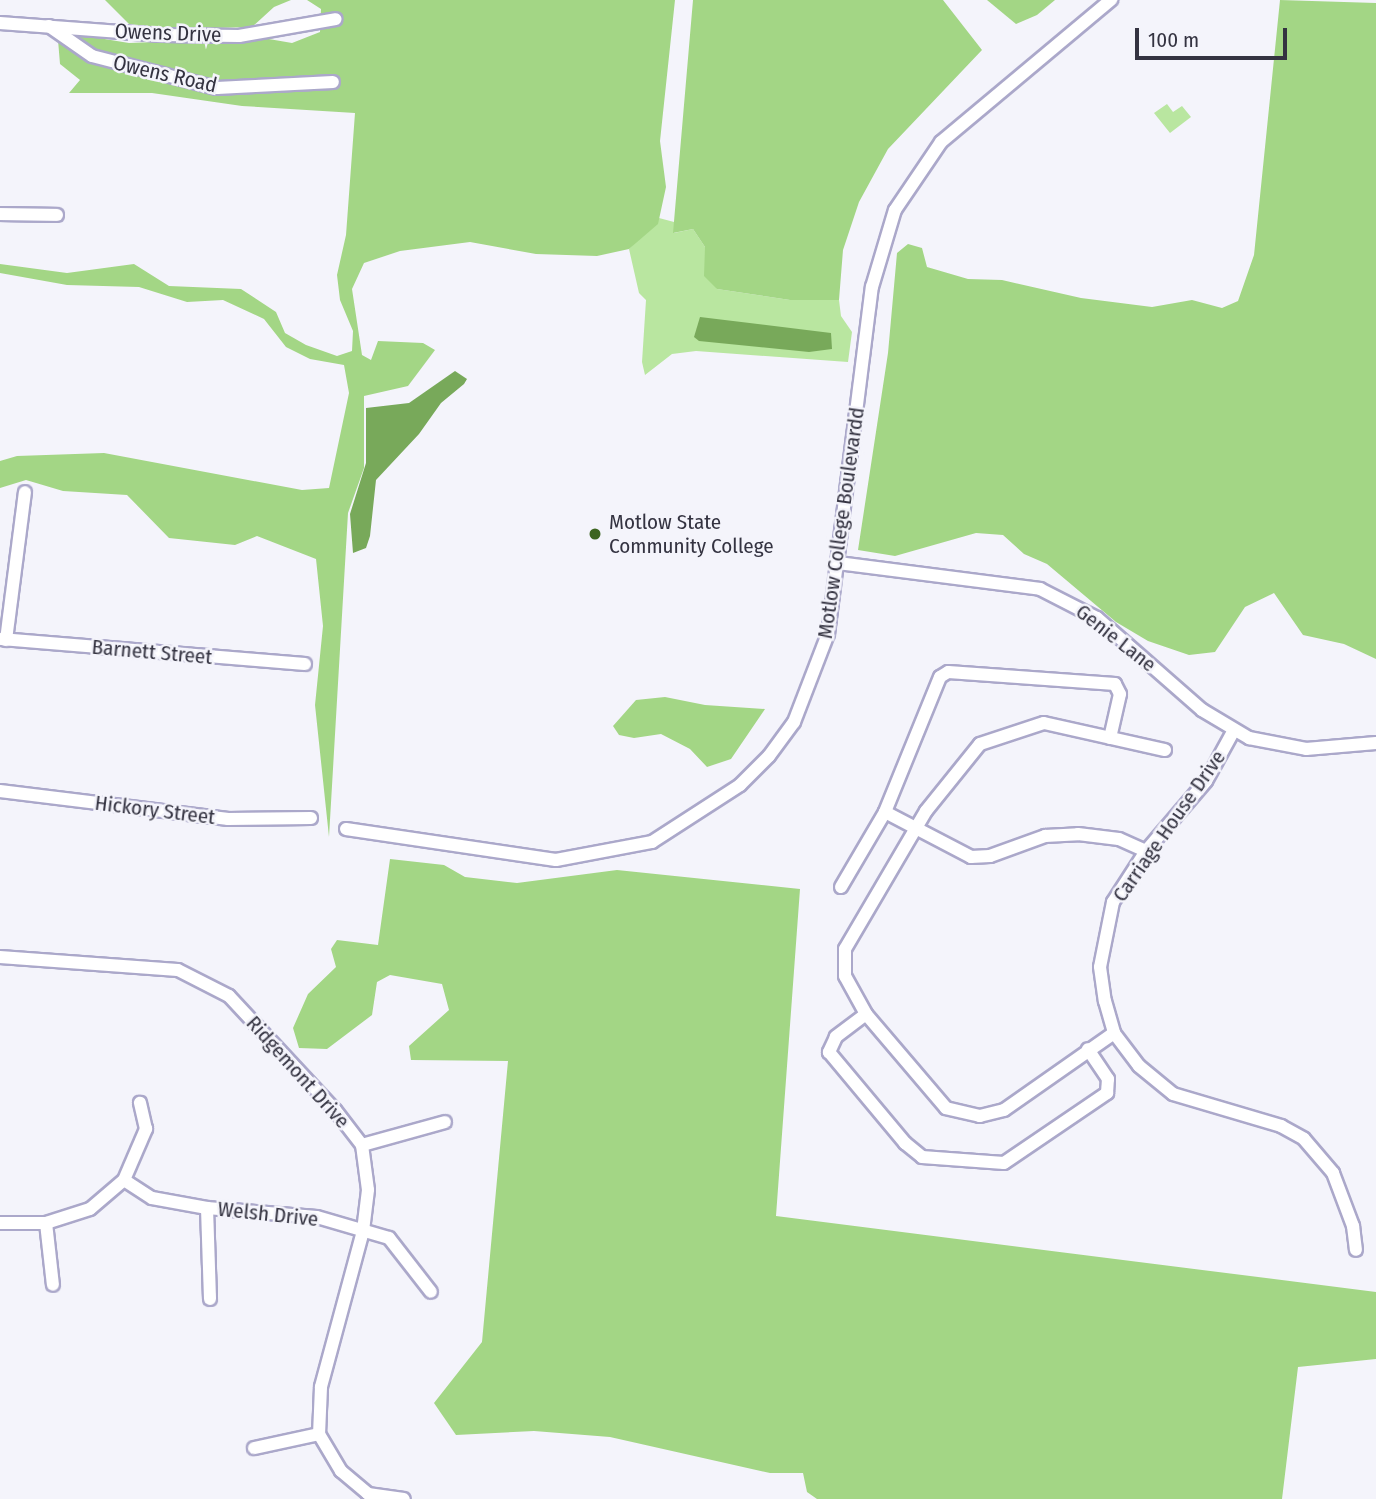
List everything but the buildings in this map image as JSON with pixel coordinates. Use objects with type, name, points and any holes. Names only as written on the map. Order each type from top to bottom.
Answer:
[{"type":"street","name":"Motlow College Boulevardd","points":[[346,829],[556,860],[652,842],[740,785],[794,722],[828,634],[872,287],[895,210],[941,142],[1111,0]]},
{"type":"street","name":"Owens Drive","points":[[0,23],[161,35],[239,36],[336,19]]},
{"type":"street","name":"Owens Road","points":[[49,26],[92,56],[217,89],[333,82]]},
{"type":"street","points":[[0,214],[57,215]]},
{"type":"street","points":[[3,639],[25,492]]},
{"type":"street","name":"Genie Lane","points":[[838,563],[1040,589],[1097,618],[1202,710],[1249,738],[1306,749],[1376,744]]},
{"type":"street","name":"Barnett Street","points":[[3,639],[305,664]]},
{"type":"street","points":[[841,887],[885,812],[940,677],[947,673],[1115,684],[1120,694],[1110,738]]},
{"type":"street","points":[[1114,1033],[1004,1110],[979,1116],[946,1108],[866,1014],[845,976],[845,949],[916,828],[953,772],[979,744],[1044,723],[1165,750]]},
{"type":"street","name":"Carriage House Drive","points":[[1234,730],[1206,781],[1146,851],[1113,902],[1103,938],[1100,967],[1114,1033],[1139,1066],[1173,1094],[1280,1126],[1304,1139],[1333,1173],[1353,1226],[1356,1250]]},
{"type":"street","name":"Hickory Street","points":[[0,791],[228,819],[311,818]]},
{"type":"street","points":[[885,812],[971,857],[990,856],[1045,836],[1078,834],[1119,839],[1146,851]]},
{"type":"street","name":"Ridgemont Drive","points":[[0,957],[178,970],[229,996],[335,1110],[362,1145],[368,1190],[363,1231],[321,1387],[319,1434]]},
{"type":"street","points":[[866,1014],[836,1037],[830,1052],[905,1143],[922,1157],[1004,1163],[1107,1093],[1108,1079],[1088,1049]]},
{"type":"street","points":[[0,1223],[46,1223],[90,1209],[124,1180],[146,1129],[140,1103]]},
{"type":"street","points":[[362,1145],[445,1122]]},
{"type":"street","name":"Welsh Drive","points":[[124,1180],[152,1198],[207,1208],[317,1217],[389,1238],[431,1292]]},
{"type":"street","points":[[207,1208],[210,1299]]},
{"type":"street","points":[[46,1223],[53,1285]]},
{"type":"street","points":[[254,1448],[319,1434],[341,1471],[368,1494],[404,1499]]},
{"type":"shaded area","points":[[105,0],[291,0],[274,7],[252,27],[178,29],[129,24]]},
{"type":"shaded area","points":[[307,0],[675,0],[660,141],[666,187],[658,224],[629,249],[597,256],[536,254],[470,242],[400,251],[364,263],[352,289],[362,355],[371,360],[378,341],[423,343],[435,350],[408,386],[364,396],[364,468],[348,513],[329,837],[315,705],[323,626],[316,559],[257,536],[235,545],[169,538],[127,495],[63,491],[26,480],[0,488],[0,461],[17,456],[104,453],[302,490],[329,488],[349,393],[344,365],[310,359],[286,347],[264,319],[223,300],[187,302],[139,287],[67,285],[0,273],[0,264],[67,273],[134,264],[169,286],[241,289],[276,312],[285,333],[306,345],[337,356],[352,351],[353,331],[340,300],[337,275],[346,235],[355,113],[242,106],[152,93],[69,93],[80,80],[60,64],[58,40],[74,34],[129,43],[263,38],[292,43],[320,32],[321,9]]},
{"type":"shaded area","points":[[693,0],[943,0],[982,50],[888,149],[859,202],[843,250],[839,300],[790,300],[717,289],[704,276],[705,247],[693,229],[673,233]]},
{"type":"shaded area","points":[[987,0],[1055,0],[1037,15],[1016,24]]},
{"type":"shaded area","points":[[1280,0],[1376,3],[1376,659],[1344,644],[1303,635],[1274,593],[1245,607],[1215,652],[1189,655],[1148,641],[1116,622],[1047,564],[1024,554],[1003,535],[976,533],[895,556],[858,550],[888,353],[897,253],[908,244],[922,248],[927,267],[968,279],[1002,280],[1081,298],[1152,307],[1192,300],[1222,308],[1238,301],[1254,255]]},
{"type":"shaded area","points":[[1167,104],[1173,112],[1182,106],[1191,117],[1170,133],[1154,113]]},
{"type":"shaded area","points":[[659,218],[674,222],[674,233],[693,229],[705,247],[717,289],[790,300],[839,300],[841,316],[852,332],[848,362],[696,351],[672,354],[645,375],[642,362],[646,300],[639,293],[629,249]]},
{"type":"shaded area","points":[[700,317],[831,333],[832,349],[809,352],[699,341],[694,337]]},
{"type":"shaded area","points":[[455,371],[467,379],[464,384],[441,403],[419,434],[376,480],[370,536],[366,548],[353,553],[350,514],[366,463],[366,408],[409,403]]},
{"type":"shaded area","points":[[665,697],[705,705],[765,709],[731,759],[707,767],[690,749],[661,734],[634,738],[619,735],[613,726],[636,700]]},
{"type":"shaded area","points":[[390,859],[444,865],[465,877],[517,883],[617,870],[800,889],[776,1216],[1376,1292],[1376,1359],[1298,1367],[1282,1499],[817,1499],[807,1492],[803,1473],[770,1473],[610,1437],[534,1431],[456,1435],[434,1403],[482,1342],[508,1061],[411,1060],[409,1046],[449,1010],[442,984],[390,975],[377,982],[372,1015],[327,1049],[299,1048],[293,1028],[308,994],[336,967],[331,949],[337,940],[378,945]]},
{"type":"place","name":"Motlow State Community College","points":[[595,534]]}]
